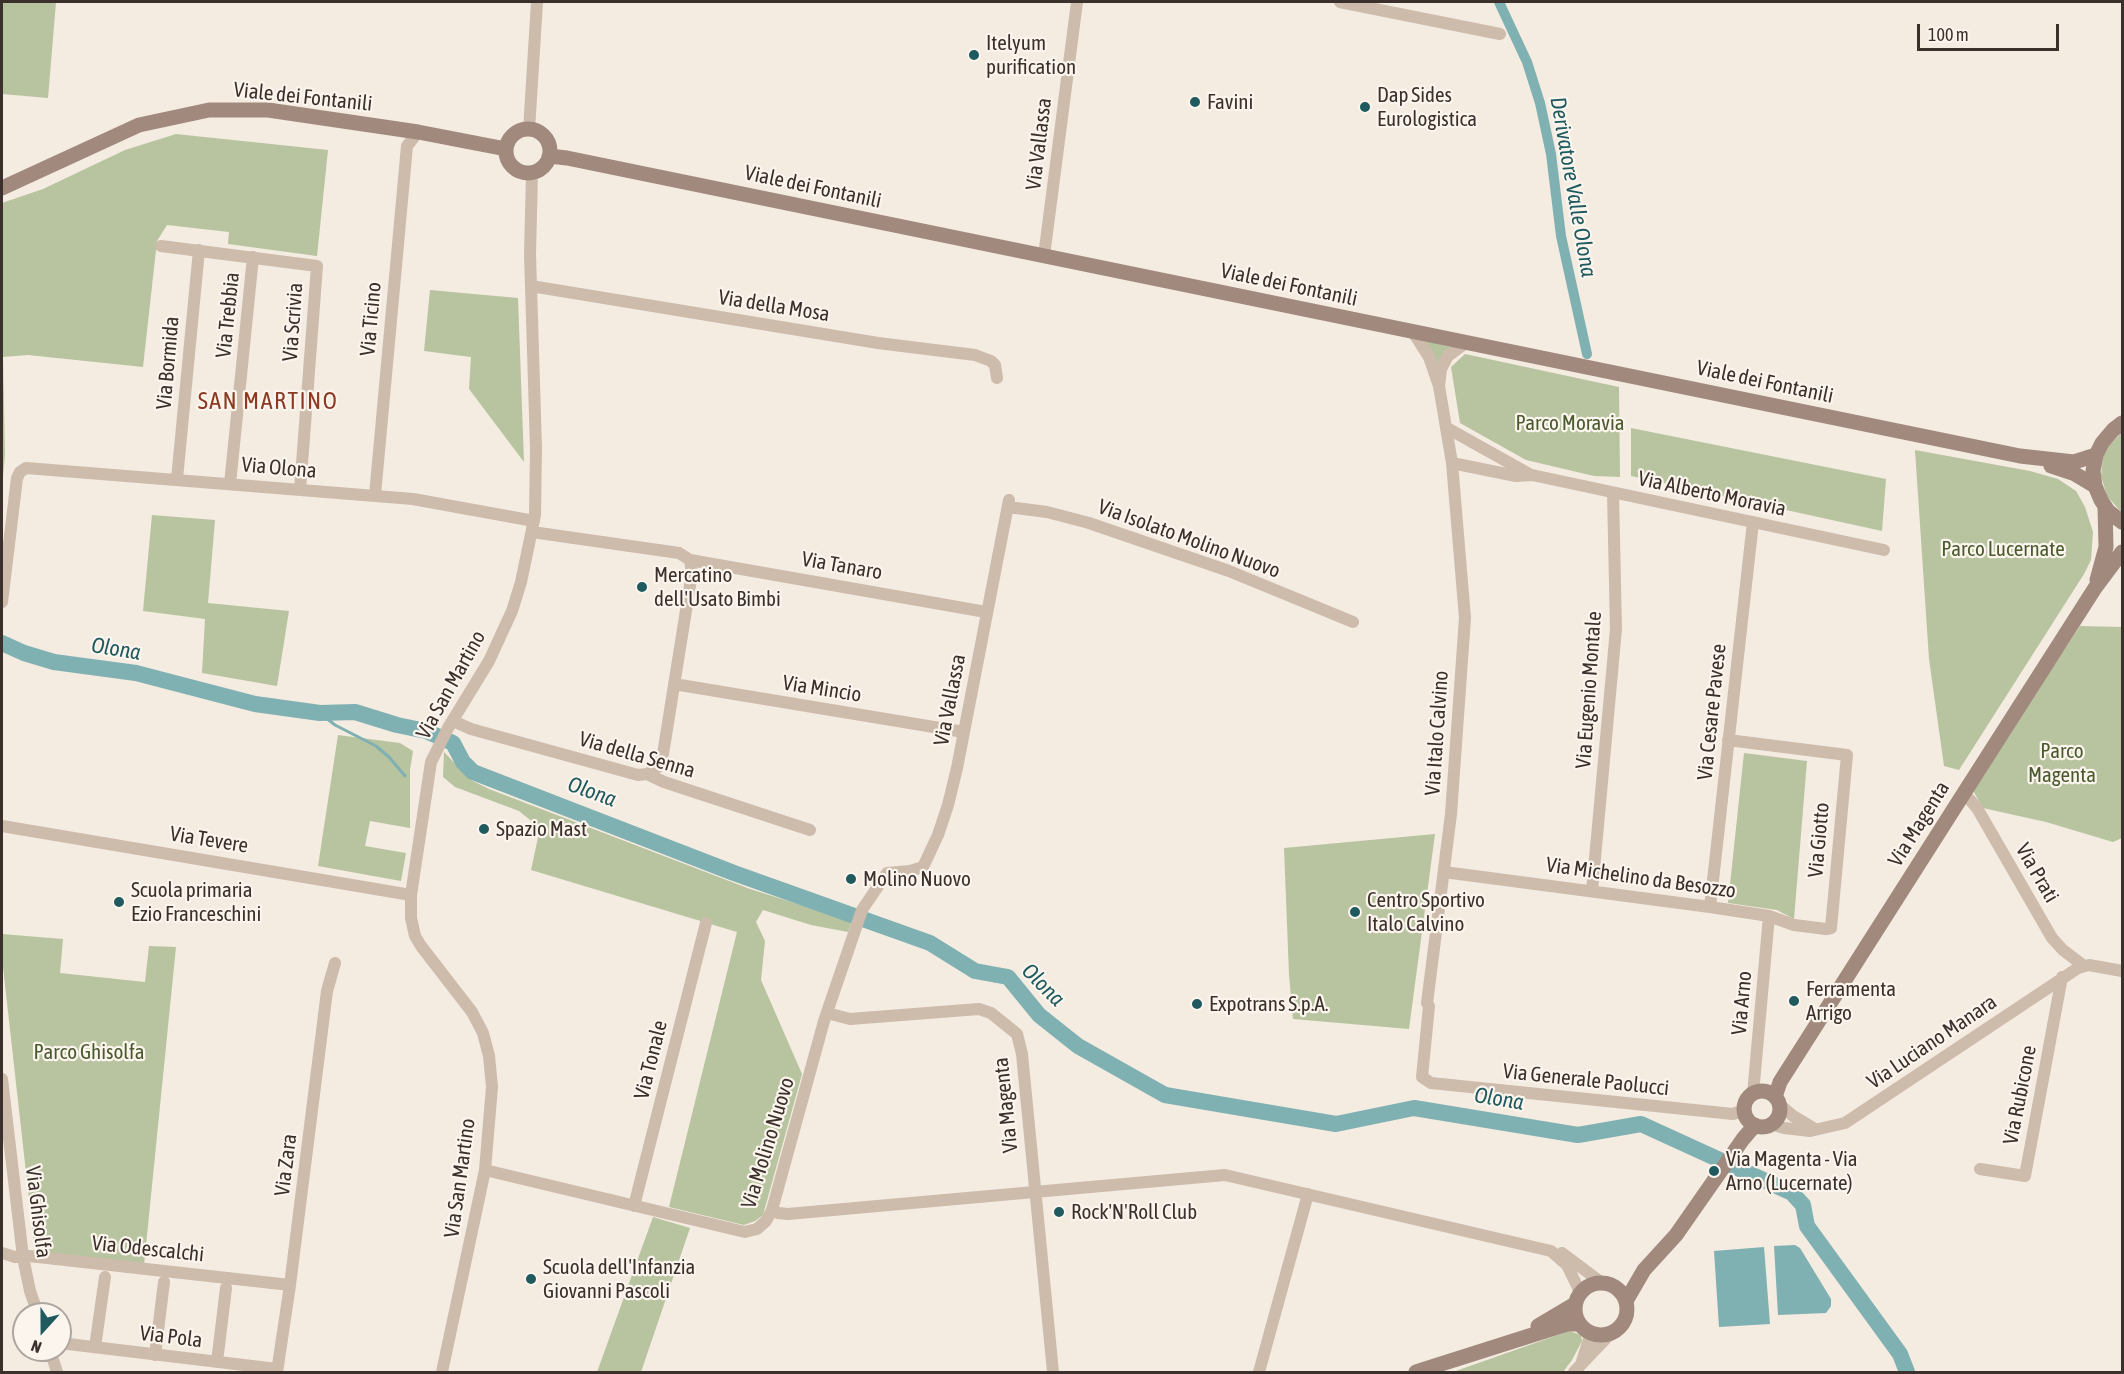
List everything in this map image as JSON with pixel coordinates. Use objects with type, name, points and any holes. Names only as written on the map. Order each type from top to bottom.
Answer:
[{"type":"main road","name":"Viale dei Fontanili","points":[[2,188],[139,125],[188,113],[230,109],[268,110],[418,132],[506,148]]},
{"type":"main road","points":[[523,130],[529,130],[545,138],[549,156],[544,165],[532,173],[515,169],[508,160],[506,148],[513,136],[523,130]]},
{"type":"main road","name":"Viale dei Fontanili","points":[[549,156],[2020,456],[2074,462],[2096,455]]},
{"type":"main road","points":[[2122,423],[2108,435],[2096,455],[2093,471],[2095,486],[2105,507],[2122,522]]},
{"type":"main road","name":"Viale dei Fontanili","points":[[2020,456],[2075,474],[2095,486]]},
{"type":"main road","name":"Via Magenta","points":[[2095,588],[2106,547],[2105,507]]},
{"type":"main road","name":"Via Magenta","points":[[1767,1097],[1780,1082],[2095,588],[2122,552]]},
{"type":"main road","points":[[1767,1097],[1778,1117],[1754,1120],[1747,1100],[1767,1097]]},
{"type":"main road","points":[[1626,1301],[1644,1270],[1676,1235],[1754,1120]]},
{"type":"main road","points":[[1509,1342],[1578,1298],[1592,1284],[1608,1284],[1644,1270]]},
{"type":"main road","points":[[1416,1372],[1567,1324],[1585,1328],[1600,1335],[1612,1332],[1619,1327],[1627,1311],[1626,1301],[1622,1294],[1608,1284]]},
{"type":"main road","points":[[1578,1298],[1576,1316],[1585,1328]]},
{"type":"street","points":[[529,130],[537,2]]},
{"type":"street","name":"Via Vallassa","points":[[1044,256],[1077,2]]},
{"type":"street","points":[[1340,2],[1500,34]]},
{"type":"street","points":[[396,129],[407,146],[418,132]]},
{"type":"street","name":"Via Ticino","points":[[375,495],[407,146]]},
{"type":"street","name":"Via San Martino","points":[[442,1372],[457,1308],[467,1284],[466,1265],[485,1170],[492,1087],[489,1056],[483,1033],[472,1011],[415,936],[411,918],[411,895],[429,776],[437,748],[489,661],[512,611],[522,582],[533,526],[536,448],[531,286],[532,173]]},
{"type":"street","points":[[161,246],[253,257]]},
{"type":"street","name":"Via Bormida","points":[[177,479],[199,250]]},
{"type":"street","name":"Via Scrivia","points":[[253,257],[317,266],[300,489]]},
{"type":"street","name":"Via Trebbia","points":[[230,484],[253,257]]},
{"type":"street","name":"Via della Mosa","points":[[531,286],[868,342],[975,355],[995,365],[997,378]]},
{"type":"street","name":"Via Italo Calvino","points":[[1413,332],[1429,357],[1439,386],[1447,428],[1465,618],[1451,814],[1427,1003],[1429,1006],[1421,1074],[1424,1080]]},
{"type":"street","points":[[1439,386],[1441,369],[1448,356],[1467,342]]},
{"type":"street","name":"Via Alberto Moravia","points":[[1447,428],[1532,475]]},
{"type":"street","name":"Via Alberto Moravia","points":[[1452,464],[1516,476],[1532,475],[1884,550]]},
{"type":"street","name":"Via Olona","points":[[2,602],[17,478],[26,468],[413,499],[533,526]]},
{"type":"street","name":"Via Eugenio Montale","points":[[1592,891],[1616,629],[1613,493]]},
{"type":"street","name":"Via Vallassa","points":[[887,873],[920,869],[926,864],[948,805],[1008,504]]},
{"type":"street","name":"Via Isolato Molino Nuovo","points":[[1008,504],[1016,508],[1047,512],[1089,523],[1229,571],[1353,621]]},
{"type":"street","name":"Via Cesare Pavese","points":[[1710,906],[1753,522]]},
{"type":"street","name":"Via Tanaro","points":[[533,526],[679,553],[690,560],[986,612]]},
{"type":"street","points":[[647,774],[654,770],[661,761],[692,573],[690,560]]},
{"type":"street","name":"Via Mincio","points":[[674,684],[964,732]]},
{"type":"street","name":"Via della Senna","points":[[450,724],[639,775],[647,774],[656,779],[810,830]]},
{"type":"street","name":"Via Giotto","points":[[1728,741],[1847,755],[1831,928]]},
{"type":"street","name":"Via Prati","points":[[1964,793],[1977,808],[2052,938],[2084,966]]},
{"type":"street","name":"Via Tevere","points":[[2,826],[411,895]]},
{"type":"street","name":"Via Michelino da Besozzo","points":[[1444,872],[1710,906],[1769,916],[1794,925],[1831,928]]},
{"type":"street","name":"Via Molino Nuovo","points":[[485,1170],[745,1232],[752,1232],[761,1227],[772,1210],[827,1013],[862,910],[887,873]]},
{"type":"street","name":"Via Arno","points":[[1767,1097],[1769,916]]},
{"type":"street","name":"Via Tonale","points":[[634,1206],[706,923]]},
{"type":"street","name":"Via Zara","points":[[277,1371],[327,991],[335,963]]},
{"type":"street","points":[[2084,966],[2122,970]]},
{"type":"street","name":"Via Luciano Manara","points":[[1754,1120],[1810,1131],[1853,1119],[2064,976],[2084,966]]},
{"type":"street","name":"Via Rubicone","points":[[1980,1169],[2025,1176],[2064,976]]},
{"type":"street","name":"Via Magenta","points":[[827,1013],[850,1019],[973,1008],[991,1013],[1017,1034],[1021,1046],[1053,1372]]},
{"type":"street","name":"Via Ghisolfa","points":[[2,1079],[23,1257],[34,1302]]},
{"type":"street","name":"Via Generale Paolucci","points":[[1424,1080],[1431,1083],[1733,1114],[1754,1120]]},
{"type":"street","points":[[1767,1097],[1814,1129]]},
{"type":"street","points":[[772,1210],[788,1214],[1219,1174],[1551,1251],[1567,1265],[1578,1298]]},
{"type":"street","points":[[1259,1372],[1308,1194]]},
{"type":"street","points":[[1538,1247],[1551,1247],[1608,1284]]},
{"type":"street","name":"Via Odescalchi","points":[[2,1253],[15,1257],[35,1256],[290,1285]]},
{"type":"street","points":[[95,1347],[105,1277]]},
{"type":"street","points":[[155,1355],[164,1282]]},
{"type":"street","points":[[217,1362],[226,1288]]},
{"type":"street","points":[[1577,1369],[1585,1328]]},
{"type":"street","points":[[1577,1369],[1612,1332]]},
{"type":"street","name":"Via Pola","points":[[72,1344],[277,1371]]},
{"type":"green space","points":[[2,2],[56,2],[48,98],[2,94]]},
{"type":"green space","points":[[176,134],[328,150],[317,256],[228,244],[229,232],[167,225],[157,241],[143,367],[28,355],[3,357],[5,455],[2,487],[2,203],[43,189],[125,150]]},
{"type":"green space","points":[[430,290],[518,298],[524,462],[469,389],[471,357],[424,351]]},
{"type":"green space","points":[[1424,340],[1451,347],[1444,352],[1436,369]]},
{"type":"green space","name":"Parco Moravia","points":[[1465,354],[1619,387],[1620,477],[1594,476],[1526,460],[1460,423],[1451,367]]},
{"type":"green space","points":[[1631,428],[1886,479],[1882,531],[1631,476]]},
{"type":"green space","points":[[2122,432],[2122,513],[2107,496],[2101,476],[2103,457],[2108,447]]},
{"type":"green space","name":"Parco Lucernate","points":[[1915,450],[2030,471],[2058,479],[2076,491],[2085,507],[2093,532],[2091,560],[2084,574],[1959,770],[1944,766],[1929,659]]},
{"type":"green space","points":[[152,515],[215,520],[208,603],[289,611],[277,686],[202,673],[205,619],[143,611]]},
{"type":"green space","name":"Parco Magenta","points":[[2080,626],[2122,627],[2122,838],[2113,842],[2046,822],[1983,808],[1972,789]]},
{"type":"green space","points":[[338,735],[400,743],[413,751],[410,770],[410,828],[370,821],[365,846],[406,853],[401,881],[318,866]]},
{"type":"green space","points":[[444,752],[471,780],[489,789],[750,889],[852,921],[848,932],[811,925],[763,910],[756,922],[765,941],[761,980],[802,1074],[763,1215],[755,1221],[744,1225],[669,1207],[737,932],[531,870],[540,828],[519,811],[455,787],[443,777]]},
{"type":"green space","points":[[1744,753],[1807,761],[1794,919],[1777,910],[1728,903]]},
{"type":"green space","name":"Centro Sportivo Italo Calvino","points":[[1435,834],[1409,1029],[1293,1019],[1284,848]]},
{"type":"green space","name":"Parco Ghisolfa","points":[[2,934],[63,939],[60,973],[145,982],[149,946],[176,947],[144,1265],[42,1252],[34,1244],[2,958]]},
{"type":"green space","points":[[653,1217],[690,1228],[641,1372],[597,1372]]},
{"type":"green space","points":[[1569,1331],[1581,1335],[1582,1341],[1563,1372],[1453,1372]]},
{"type":"water","points":[[1795,1245],[1800,1248],[1831,1299],[1831,1306],[1826,1313],[1778,1315],[1774,1246]]},
{"type":"water","points":[[1764,1247],[1770,1324],[1719,1327],[1714,1251]]},
{"type":"waterway","name":"Derivatore Valle Olona","points":[[1499,2],[1527,62],[1540,103],[1551,154],[1561,236],[1587,354]]},
{"type":"waterway","name":"Olona","points":[[2,643],[24,653],[54,662],[136,673],[255,704],[320,713],[355,712],[426,731],[453,743],[463,762],[473,772],[734,873],[930,943],[975,971],[1008,977],[1039,1015],[1078,1046],[1165,1095],[1336,1124],[1414,1108],[1578,1135],[1641,1124],[1792,1193],[1803,1205],[1807,1226],[1900,1354],[1907,1372]]},
{"type":"waterway","points":[[320,713],[335,725],[376,746],[405,776]]},
{"type":"place","name":"Itelyum purification","points":[[974,55]]},
{"type":"place","name":"Favini","points":[[1195,102]]},
{"type":"place","name":"Dap Sides Eurologistica","points":[[1365,107]]},
{"type":"place","name":"Mercatino dell'Usato Bimbi","points":[[642,587]]},
{"type":"place","name":"Spazio Mast","points":[[484,829]]},
{"type":"place","name":"Molino Nuovo","points":[[851,879]]},
{"type":"place","name":"Scuola primaria Ezio Franceschini","points":[[119,902]]},
{"type":"place","name":"Centro Sportivo Italo Calvino","points":[[1355,912]]},
{"type":"place","name":"Ferramenta Arrigo","points":[[1794,1001]]},
{"type":"place","name":"Expotrans S.p.A.","points":[[1197,1004]]},
{"type":"place","name":"Via Magenta - Via Arno (Lucernate)","points":[[1714,1171]]},
{"type":"place","name":"Rock'N'Roll Club","points":[[1059,1212]]},
{"type":"place","name":"Scuola dell'Infanzia Giovanni Pascoli","points":[[531,1279]]},
{"type":"district","name":"SAN MARTINO","points":[[268,401]]}]
